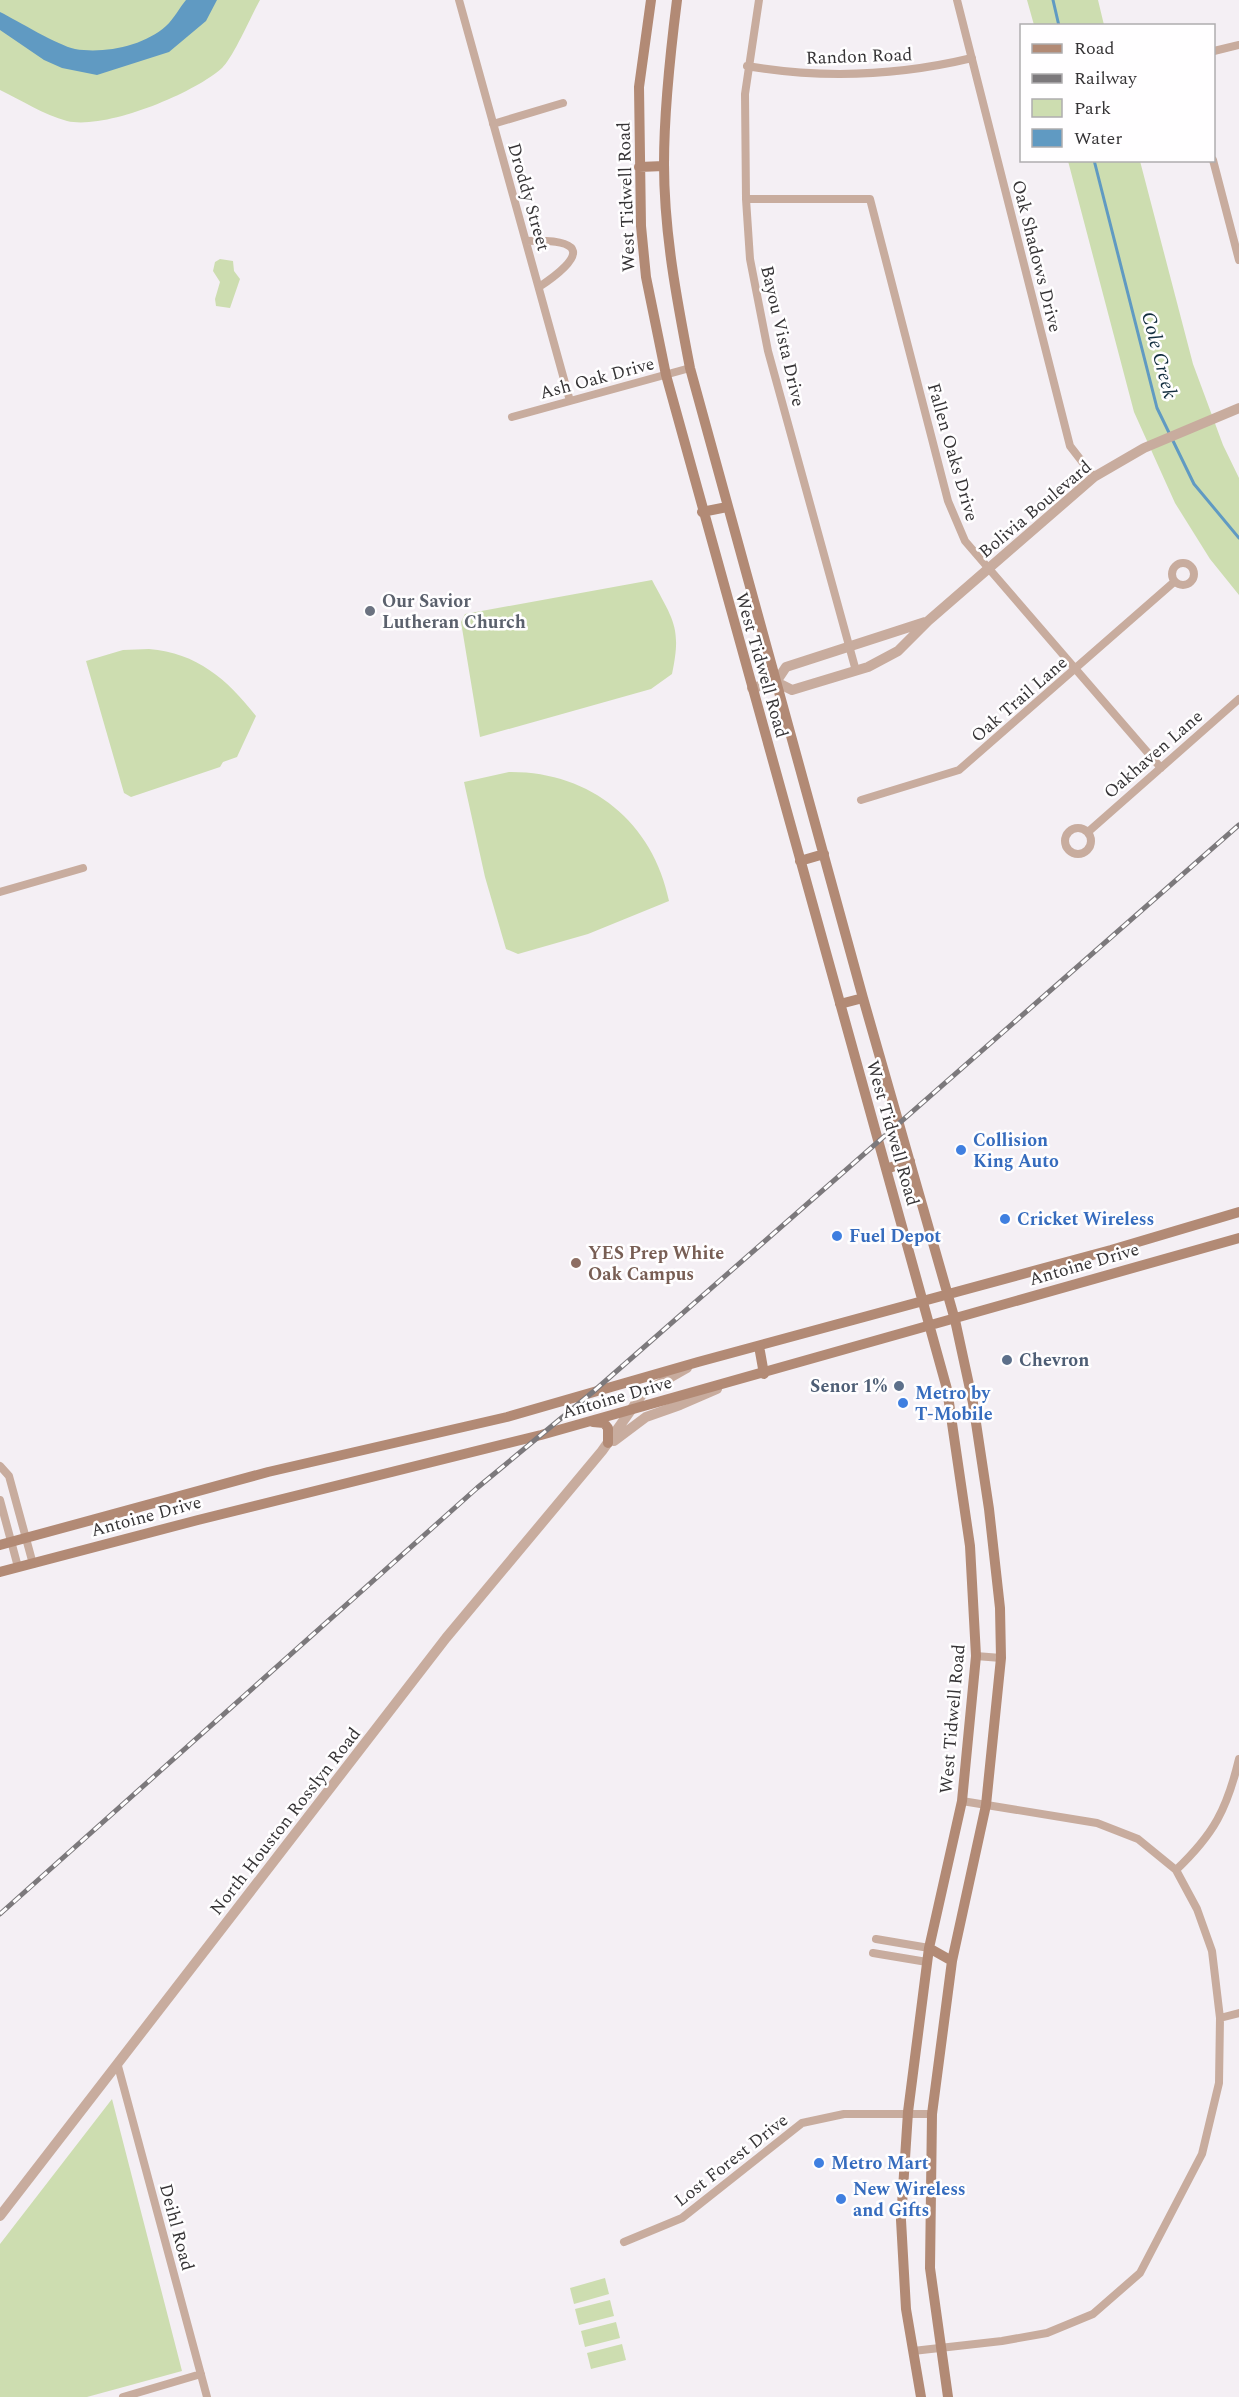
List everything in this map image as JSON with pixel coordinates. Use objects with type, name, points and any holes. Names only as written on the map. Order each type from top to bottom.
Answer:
[{"type":"main road","name":"West Tidwell Road","points":[[651,0],[639,87],[639,166],[646,277],[666,375],[946,1389],[970,1546],[976,1656],[962,1801],[929,1948],[908,2112],[901,2220],[906,2309],[921,2397]]},
{"type":"main road","name":"West Tidwell Road","points":[[677,0],[666,92],[664,166],[672,275],[690,368],[863,998],[955,1320],[971,1392],[989,1509],[1000,1608],[1001,1658],[986,1805],[952,1961],[932,2114],[930,2268],[939,2349],[948,2397]]},
{"type":"main road","points":[[639,166],[664,166]]},
{"type":"main road","points":[[702,512],[728,507]]},
{"type":"main road","points":[[800,861],[824,854]]},
{"type":"main road","points":[[840,1004],[863,998]]},
{"type":"main road","points":[[886,1169],[910,1161]]},
{"type":"main road","name":"Antoine Drive","points":[[0,1545],[268,1472],[507,1417],[1239,1212]]},
{"type":"main road","name":"Antoine Drive","points":[[0,1572],[590,1421],[764,1374],[1239,1238]]},
{"type":"main road","points":[[759,1346],[764,1374]]},
{"type":"main road","points":[[590,1421],[604,1423],[608,1428],[605,1447]]},
{"type":"main road","points":[[929,1948],[952,1961]]},
{"type":"main road","points":[[927,1962],[952,1961]]},
{"type":"street","name":"Droddy Street","points":[[459,0],[570,401]]},
{"type":"street","name":"Bayou Vista Drive","points":[[759,0],[747,66],[746,199],[750,259],[768,351],[856,671]]},
{"type":"street","name":"Oak Shadows Drive","points":[[957,0],[1070,446],[1094,477]]},
{"type":"street","points":[[1215,51],[1239,45]]},
{"type":"street","name":"Randon Road","points":[[747,66],[790,73],[890,74],[972,58]]},
{"type":"street","points":[[493,124],[563,104]]},
{"type":"street","points":[[1214,162],[1239,260]]},
{"type":"street","name":"Fallen Oaks Drive","points":[[746,199],[870,199],[948,501],[964,540],[987,570],[1161,768]]},
{"type":"street","points":[[526,241],[562,241],[570,244],[574,250],[574,257],[568,265],[539,287]]},
{"type":"street","name":"Ash Oak Drive","points":[[512,417],[690,368]]},
{"type":"street","name":"Bolivia Boulevard","points":[[752,688],[776,682],[792,690],[856,671],[898,651],[928,621],[1094,477],[1160,441],[1239,408]]},
{"type":"street","name":"Oak Trail Lane","points":[[861,800],[959,770],[1174,582]]},
{"type":"street","name":"Bolivia Boulevard","points":[[776,682],[786,667],[928,621]]},
{"type":"street","name":"Oakhaven Lane","points":[[1088,832],[1239,699]]},
{"type":"street","points":[[0,892],[83,868]]},
{"type":"street","name":"North Houston Rosslyn Road","points":[[0,2216],[446,1638],[605,1447],[643,1393],[698,1362]]},
{"type":"street","name":"North Houston Rosslyn Road","points":[[605,1447],[646,1417],[680,1406],[728,1383]]},
{"type":"street","points":[[0,1466],[9,1476],[33,1564]]},
{"type":"street","points":[[0,1500],[18,1567]]},
{"type":"street","points":[[976,1656],[1001,1658]]},
{"type":"street","points":[[1176,1870],[1203,1845],[1229,1800],[1239,1759]]},
{"type":"street","points":[[913,2351],[1047,2333],[1093,2314],[1140,2273],[1202,2154],[1219,2083],[1220,2018],[1212,1951],[1197,1909],[1176,1870],[1138,1839],[1097,1823],[962,1801]]},
{"type":"street","points":[[876,1939],[929,1948]]},
{"type":"street","points":[[873,1953],[927,1962]]},
{"type":"street","points":[[1220,2018],[1239,2013]]},
{"type":"street","name":"Deihl Road","points":[[118,2066],[207,2397]]},
{"type":"street","name":"Lost Forest Drive","points":[[624,2242],[682,2218],[802,2124],[844,2114],[908,2112],[932,2114]]},
{"type":"street","points":[[123,2397],[201,2374]]},
{"type":"green space","points":[[0,0],[260,0],[226,63],[209,78],[191,89],[148,108],[103,120],[83,122],[67,121],[50,115],[0,90]]},
{"type":"green space","points":[[1027,0],[1098,0],[1104,24],[1034,24]]},
{"type":"green space","points":[[1068,162],[1140,162],[1193,364],[1223,445],[1239,478],[1239,595],[1210,559],[1175,503],[1134,412]]},
{"type":"green space","points":[[220,259],[233,261],[234,271],[240,279],[230,308],[216,306],[215,299],[220,282],[213,271],[215,262]]},
{"type":"green space","points":[[652,580],[674,624],[676,645],[672,674],[651,689],[480,737],[461,622],[465,614]]},
{"type":"green space","points":[[149,649],[182,656],[210,670],[234,690],[256,716],[237,757],[223,762],[220,767],[131,797],[124,793],[86,661],[123,650]]},
{"type":"green space","points":[[509,772],[538,774],[566,781],[591,792],[613,806],[633,825],[649,847],[661,873],[669,901],[588,934],[518,954],[506,949],[485,877],[464,782]]},
{"type":"green space","points":[[112,2099],[182,2371],[87,2397],[0,2397],[0,2244]]},
{"type":"green space","points":[[605,2278],[609,2294],[574,2304],[570,2288]]},
{"type":"green space","points":[[610,2300],[614,2316],[579,2325],[575,2309]]},
{"type":"green space","points":[[616,2322],[620,2338],[585,2347],[581,2331]]},
{"type":"green space","points":[[622,2344],[626,2360],[591,2369],[587,2353]]},
{"type":"water","points":[[186,0],[217,0],[206,21],[169,52],[97,75],[62,68],[44,60],[0,30],[0,12],[67,47],[86,50],[111,49],[147,39],[157,33],[169,23]]},
{"type":"waterway","name":"Cole Creek","points":[[1053,0],[1059,24]]},
{"type":"waterway","name":"Cole Creek","points":[[1095,162],[1157,408],[1194,484],[1239,538]]},
{"type":"railway","points":[[0,1914],[477,1488],[594,1391],[1239,825]]},
{"type":"place","name":"Our Savior Lutheran Church","points":[[370,611]]},
{"type":"place","name":"Collision King Auto","points":[[961,1150]]},
{"type":"place","name":"Cricket Wireless","points":[[1005,1219]]},
{"type":"place","name":"Fuel Depot","points":[[837,1236]]},
{"type":"place","name":"YES Prep White Oak Campus","points":[[576,1263]]},
{"type":"place","name":"Chevron","points":[[1007,1360]]},
{"type":"place","name":"Senor 1%","points":[[899,1386]]},
{"type":"place","name":"Metro by T-Mobile","points":[[903,1403]]},
{"type":"place","name":"Metro Mart","points":[[819,2163]]},
{"type":"place","name":"New Wireless and Gifts","points":[[841,2199]]}]
